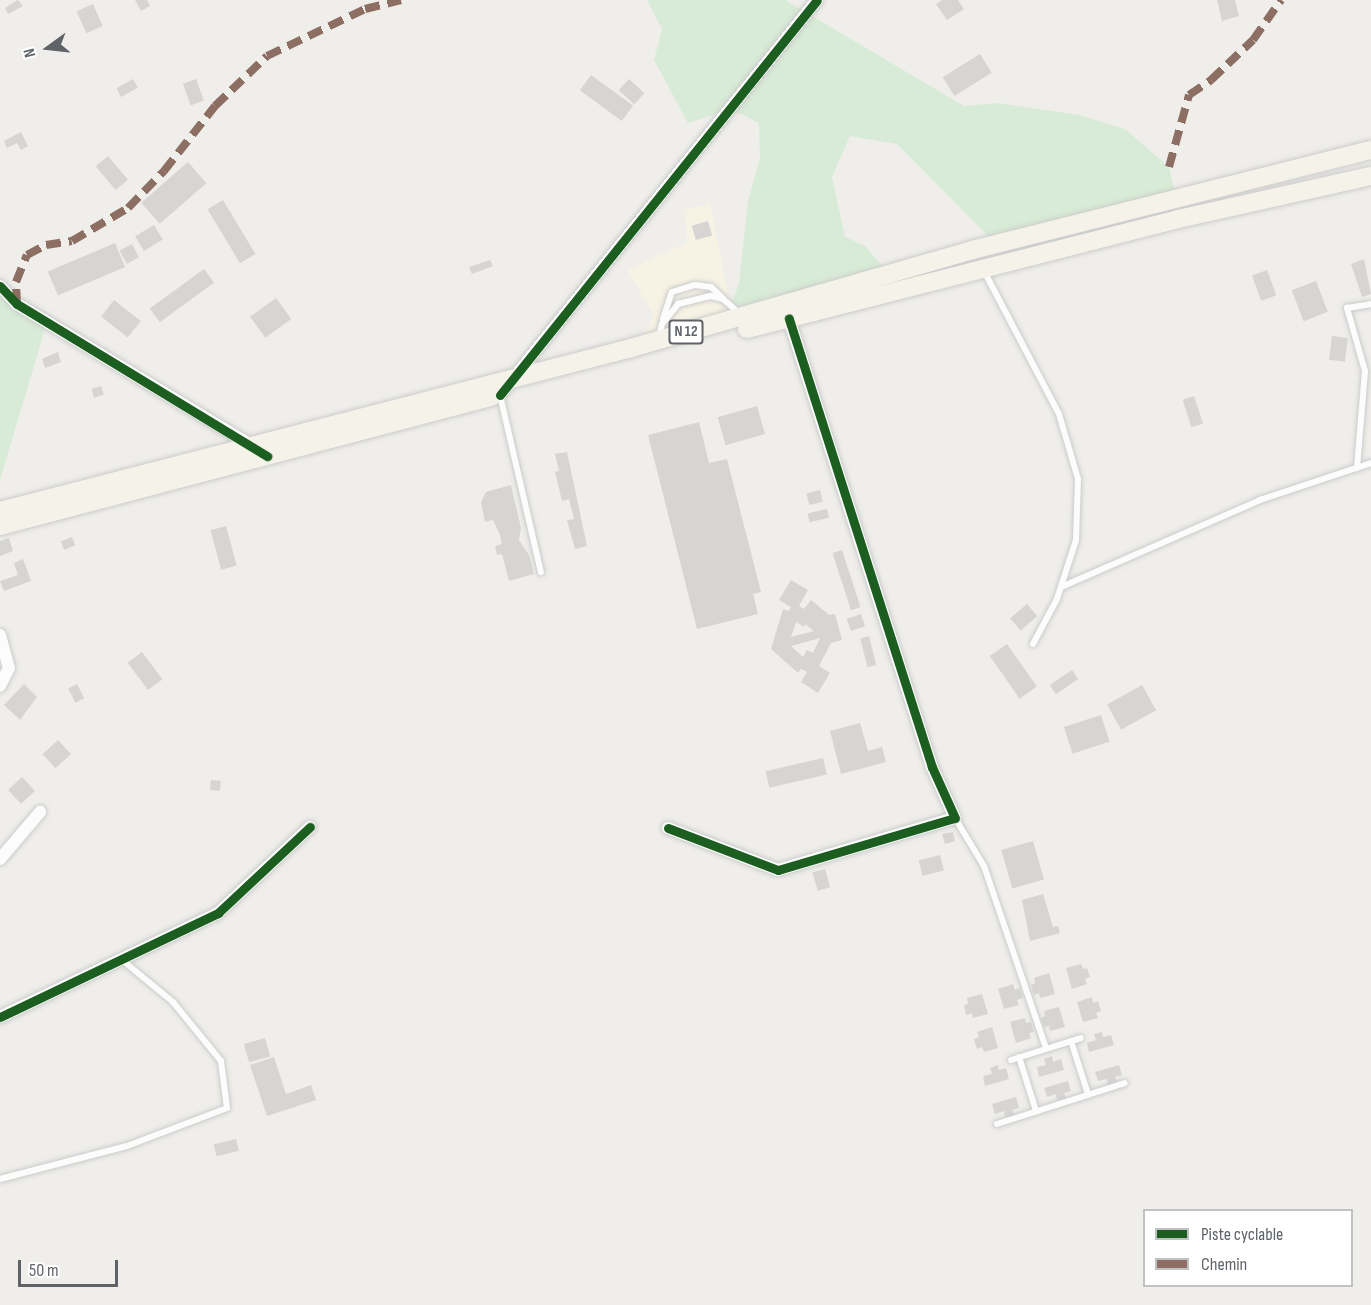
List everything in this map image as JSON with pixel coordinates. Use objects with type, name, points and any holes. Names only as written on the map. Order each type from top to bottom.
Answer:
[{"type":"main road","name":"N 12","points":[[0,511],[512,379],[660,332],[744,317],[972,250],[1371,150]]},
{"type":"main road","name":"N 12","points":[[0,526],[982,268],[1371,176]]},
{"type":"street","points":[[500,395],[817,0]]},
{"type":"street","points":[[0,286],[17,304],[267,456]]},
{"type":"street","points":[[668,828],[778,870],[955,818],[932,767],[789,318]]},
{"type":"street","points":[[0,635],[9,668],[0,686]]},
{"type":"street","points":[[0,860],[40,812]]},
{"type":"street","points":[[0,1017],[218,913],[310,827]]},
{"type":"lane","points":[[982,268],[1059,414],[1078,479],[1076,540],[1061,588],[1033,644]]},
{"type":"lane","points":[[660,332],[672,292],[695,285],[711,287],[744,317]]},
{"type":"lane","points":[[660,332],[678,304],[711,296],[723,299]]},
{"type":"lane","points":[[1357,468],[1365,371],[1347,308],[1371,304]]},
{"type":"lane","points":[[500,395],[541,572]]},
{"type":"lane","points":[[1061,588],[1260,500],[1371,463]]},
{"type":"lane","points":[[955,818],[984,866],[1046,1048]]},
{"type":"lane","points":[[0,1179],[128,1146],[227,1108],[221,1061],[173,1002],[122,960]]},
{"type":"lane","points":[[1011,1060],[1081,1038]]},
{"type":"lane","points":[[1071,1041],[1088,1094]]},
{"type":"lane","points":[[1020,1057],[1036,1111]]},
{"type":"lane","points":[[997,1124],[1125,1083]]},
{"type":"shaded area","points":[[710,203],[730,306],[749,323],[632,354],[654,316],[628,270],[688,242],[684,210]]},
{"type":"green space","points":[[647,0],[785,0],[964,106],[998,103],[1079,115],[1125,129],[1169,167],[1179,212],[1008,256],[897,144],[850,136],[832,177],[845,237],[865,246],[898,284],[749,323],[730,306],[739,284],[748,201],[760,158],[759,123],[731,109],[688,123],[654,60],[662,29]]},
{"type":"green space","points":[[0,286],[47,322],[0,480]]},
{"type":"building","points":[[18,0],[23,6],[8,14],[5,8]]},
{"type":"building","points":[[135,0],[147,0],[150,6],[141,11]]},
{"type":"building","points":[[942,0],[958,0],[964,9],[947,20],[936,4]]},
{"type":"building","points":[[1217,0],[1235,0],[1239,16],[1222,21]]},
{"type":"building","points":[[93,4],[103,26],[86,33],[77,11]]},
{"type":"building","points":[[980,54],[992,73],[954,96],[943,77]]},
{"type":"building","points":[[591,75],[633,106],[622,121],[580,90]]},
{"type":"building","points":[[133,79],[138,88],[121,97],[116,88]]},
{"type":"building","points":[[196,79],[204,101],[191,105],[183,84]]},
{"type":"building","points":[[629,79],[644,93],[634,104],[619,90]]},
{"type":"building","points":[[21,132],[28,146],[21,150],[17,143],[7,148],[4,141]]},
{"type":"building","points":[[108,156],[128,180],[116,190],[96,166]]},
{"type":"building","points":[[188,162],[206,183],[160,224],[141,203]]},
{"type":"building","points":[[223,200],[255,254],[240,263],[208,209]]},
{"type":"building","points":[[708,221],[712,235],[696,240],[692,226]]},
{"type":"building","points":[[154,225],[163,240],[144,251],[135,236]]},
{"type":"building","points":[[115,243],[125,267],[58,295],[48,272]]},
{"type":"building","points":[[132,244],[139,257],[127,264],[120,251]]},
{"type":"building","points":[[1364,259],[1371,294],[1362,297],[1351,264]]},
{"type":"building","points":[[490,260],[493,266],[472,274],[469,267]]},
{"type":"building","points":[[204,269],[214,283],[160,322],[150,308]]},
{"type":"building","points":[[1267,270],[1276,295],[1261,301],[1252,275]]},
{"type":"building","points":[[1316,281],[1328,312],[1304,321],[1292,290]]},
{"type":"building","points":[[276,298],[291,319],[265,338],[250,317]]},
{"type":"building","points":[[114,300],[141,321],[128,337],[101,317]]},
{"type":"building","points":[[1332,336],[1348,338],[1345,362],[1329,360]]},
{"type":"building","points":[[58,352],[61,362],[45,368],[42,359]]},
{"type":"building","points":[[101,386],[104,395],[94,398],[91,389]]},
{"type":"building","points":[[1194,396],[1203,424],[1192,427],[1183,400]]},
{"type":"building","points":[[757,406],[765,434],[726,445],[718,417]]},
{"type":"building","points":[[699,422],[709,463],[727,459],[761,592],[753,594],[758,614],[697,629],[648,435]]},
{"type":"building","points":[[567,452],[587,546],[575,549],[567,520],[574,519],[569,499],[562,501],[555,472],[559,471],[555,454]]},
{"type":"building","points":[[511,485],[521,528],[519,540],[529,555],[534,574],[509,581],[502,554],[497,555],[495,546],[502,544],[500,535],[493,520],[485,522],[481,502],[486,492]]},
{"type":"building","points":[[820,490],[823,502],[809,505],[806,493]]},
{"type":"building","points":[[827,509],[829,518],[810,522],[808,513]]},
{"type":"building","points":[[226,526],[237,566],[221,570],[211,530]]},
{"type":"building","points":[[72,537],[75,545],[64,550],[61,541]]},
{"type":"building","points":[[9,538],[13,551],[0,556],[0,541]]},
{"type":"building","points":[[842,550],[861,607],[851,610],[832,553]]},
{"type":"building","points":[[23,559],[31,581],[4,591],[0,581],[18,575],[14,563]]},
{"type":"building","points":[[791,580],[808,590],[799,606],[804,609],[811,600],[829,615],[835,614],[842,640],[831,643],[819,666],[830,673],[818,693],[801,682],[807,672],[801,669],[798,673],[771,649],[783,609],[789,611],[791,607],[779,600]],"holes":[[[796,622],[804,627],[805,624],[814,631],[791,637]],[[820,638],[813,653],[807,650],[803,657],[791,646]]]},
{"type":"building","points":[[1027,604],[1037,616],[1020,630],[1010,618]]},
{"type":"building","points":[[861,614],[865,626],[851,631],[847,619]]},
{"type":"building","points":[[869,636],[876,665],[868,667],[860,638]]},
{"type":"building","points":[[1007,644],[1037,687],[1020,699],[990,656]]},
{"type":"building","points":[[142,652],[162,679],[148,690],[128,663]]},
{"type":"building","points":[[1072,670],[1078,679],[1056,694],[1050,685]]},
{"type":"building","points":[[24,684],[37,697],[20,720],[4,705]]},
{"type":"building","points":[[77,684],[84,698],[75,703],[68,689]]},
{"type":"building","points":[[1142,685],[1156,710],[1121,730],[1107,704]]},
{"type":"building","points":[[1101,715],[1110,742],[1073,754],[1064,727]]},
{"type":"building","points":[[860,723],[868,751],[882,747],[886,762],[841,774],[830,731]]},
{"type":"building","points":[[58,740],[71,754],[56,768],[43,754]]},
{"type":"building","points":[[823,758],[827,775],[769,788],[766,771]]},
{"type":"building","points":[[22,777],[35,791],[21,804],[8,790]]},
{"type":"building","points":[[211,780],[221,781],[220,791],[210,790]]},
{"type":"building","points":[[953,832],[955,841],[945,844],[942,834]]},
{"type":"building","points":[[1033,841],[1044,879],[1012,889],[1001,850]]},
{"type":"building","points":[[940,855],[944,871],[923,876],[919,860]]},
{"type":"building","points":[[825,869],[830,887],[818,891],[813,873]]},
{"type":"building","points":[[1043,894],[1053,927],[1058,926],[1060,933],[1030,941],[1022,900]]},
{"type":"building","points":[[1081,964],[1083,969],[1087,968],[1090,977],[1085,979],[1087,984],[1072,989],[1066,968]]},
{"type":"building","points":[[1049,973],[1055,994],[1040,998],[1039,993],[1034,995],[1031,985],[1035,983],[1034,978]]},
{"type":"building","points":[[1013,984],[1015,990],[1020,988],[1023,998],[1017,1000],[1019,1005],[1004,1009],[998,989]]},
{"type":"building","points":[[982,994],[988,1014],[973,1018],[972,1013],[966,1015],[964,1005],[968,1004],[967,998]]},
{"type":"building","points":[[1092,997],[1093,1003],[1098,1001],[1101,1011],[1096,1013],[1098,1018],[1083,1022],[1077,1002]]},
{"type":"building","points":[[1059,1007],[1065,1027],[1050,1031],[1049,1026],[1044,1027],[1041,1018],[1045,1016],[1044,1011]]},
{"type":"building","points":[[1025,1018],[1026,1023],[1031,1022],[1034,1032],[1029,1033],[1031,1038],[1016,1043],[1010,1022]]},
{"type":"building","points":[[992,1027],[998,1048],[984,1052],[982,1047],[977,1049],[974,1039],[979,1037],[977,1032]]},
{"type":"building","points":[[1102,1032],[1103,1037],[1111,1035],[1114,1045],[1089,1052],[1087,1043],[1096,1040],[1094,1034]]},
{"type":"building","points":[[265,1038],[270,1056],[249,1062],[244,1044]]},
{"type":"building","points":[[1052,1056],[1053,1062],[1061,1059],[1064,1070],[1039,1077],[1037,1067],[1046,1065],[1044,1059]]},
{"type":"building","points":[[274,1057],[286,1094],[311,1085],[316,1100],[267,1116],[250,1065]]},
{"type":"building","points":[[998,1065],[999,1070],[1006,1068],[1009,1079],[985,1086],[983,1076],[992,1074],[990,1068]]},
{"type":"building","points":[[1119,1065],[1122,1075],[1115,1077],[1117,1082],[1108,1085],[1107,1079],[1098,1081],[1095,1072]]},
{"type":"building","points":[[1068,1081],[1071,1091],[1064,1093],[1066,1098],[1057,1101],[1056,1094],[1047,1097],[1044,1088]]},
{"type":"building","points":[[1016,1097],[1019,1108],[1012,1110],[1014,1115],[1005,1117],[1004,1111],[995,1114],[992,1104]]},
{"type":"building","points":[[236,1139],[239,1151],[217,1156],[214,1145]]},
{"type":"marked path","points":[[17,304],[16,282],[27,255],[46,245],[72,241],[128,208],[164,171],[215,106],[267,56],[365,9],[401,0]]},
{"type":"marked path","points":[[1169,167],[1189,95],[1211,80],[1253,40],[1281,0]]},
{"type":"cycle path","points":[[500,395],[817,0]]},
{"type":"cycle path","points":[[0,286],[17,304],[267,456]]},
{"type":"cycle path","points":[[668,828],[778,870],[955,818],[932,767],[789,318]]},
{"type":"cycle path","points":[[0,1017],[218,913],[310,827]]}]
